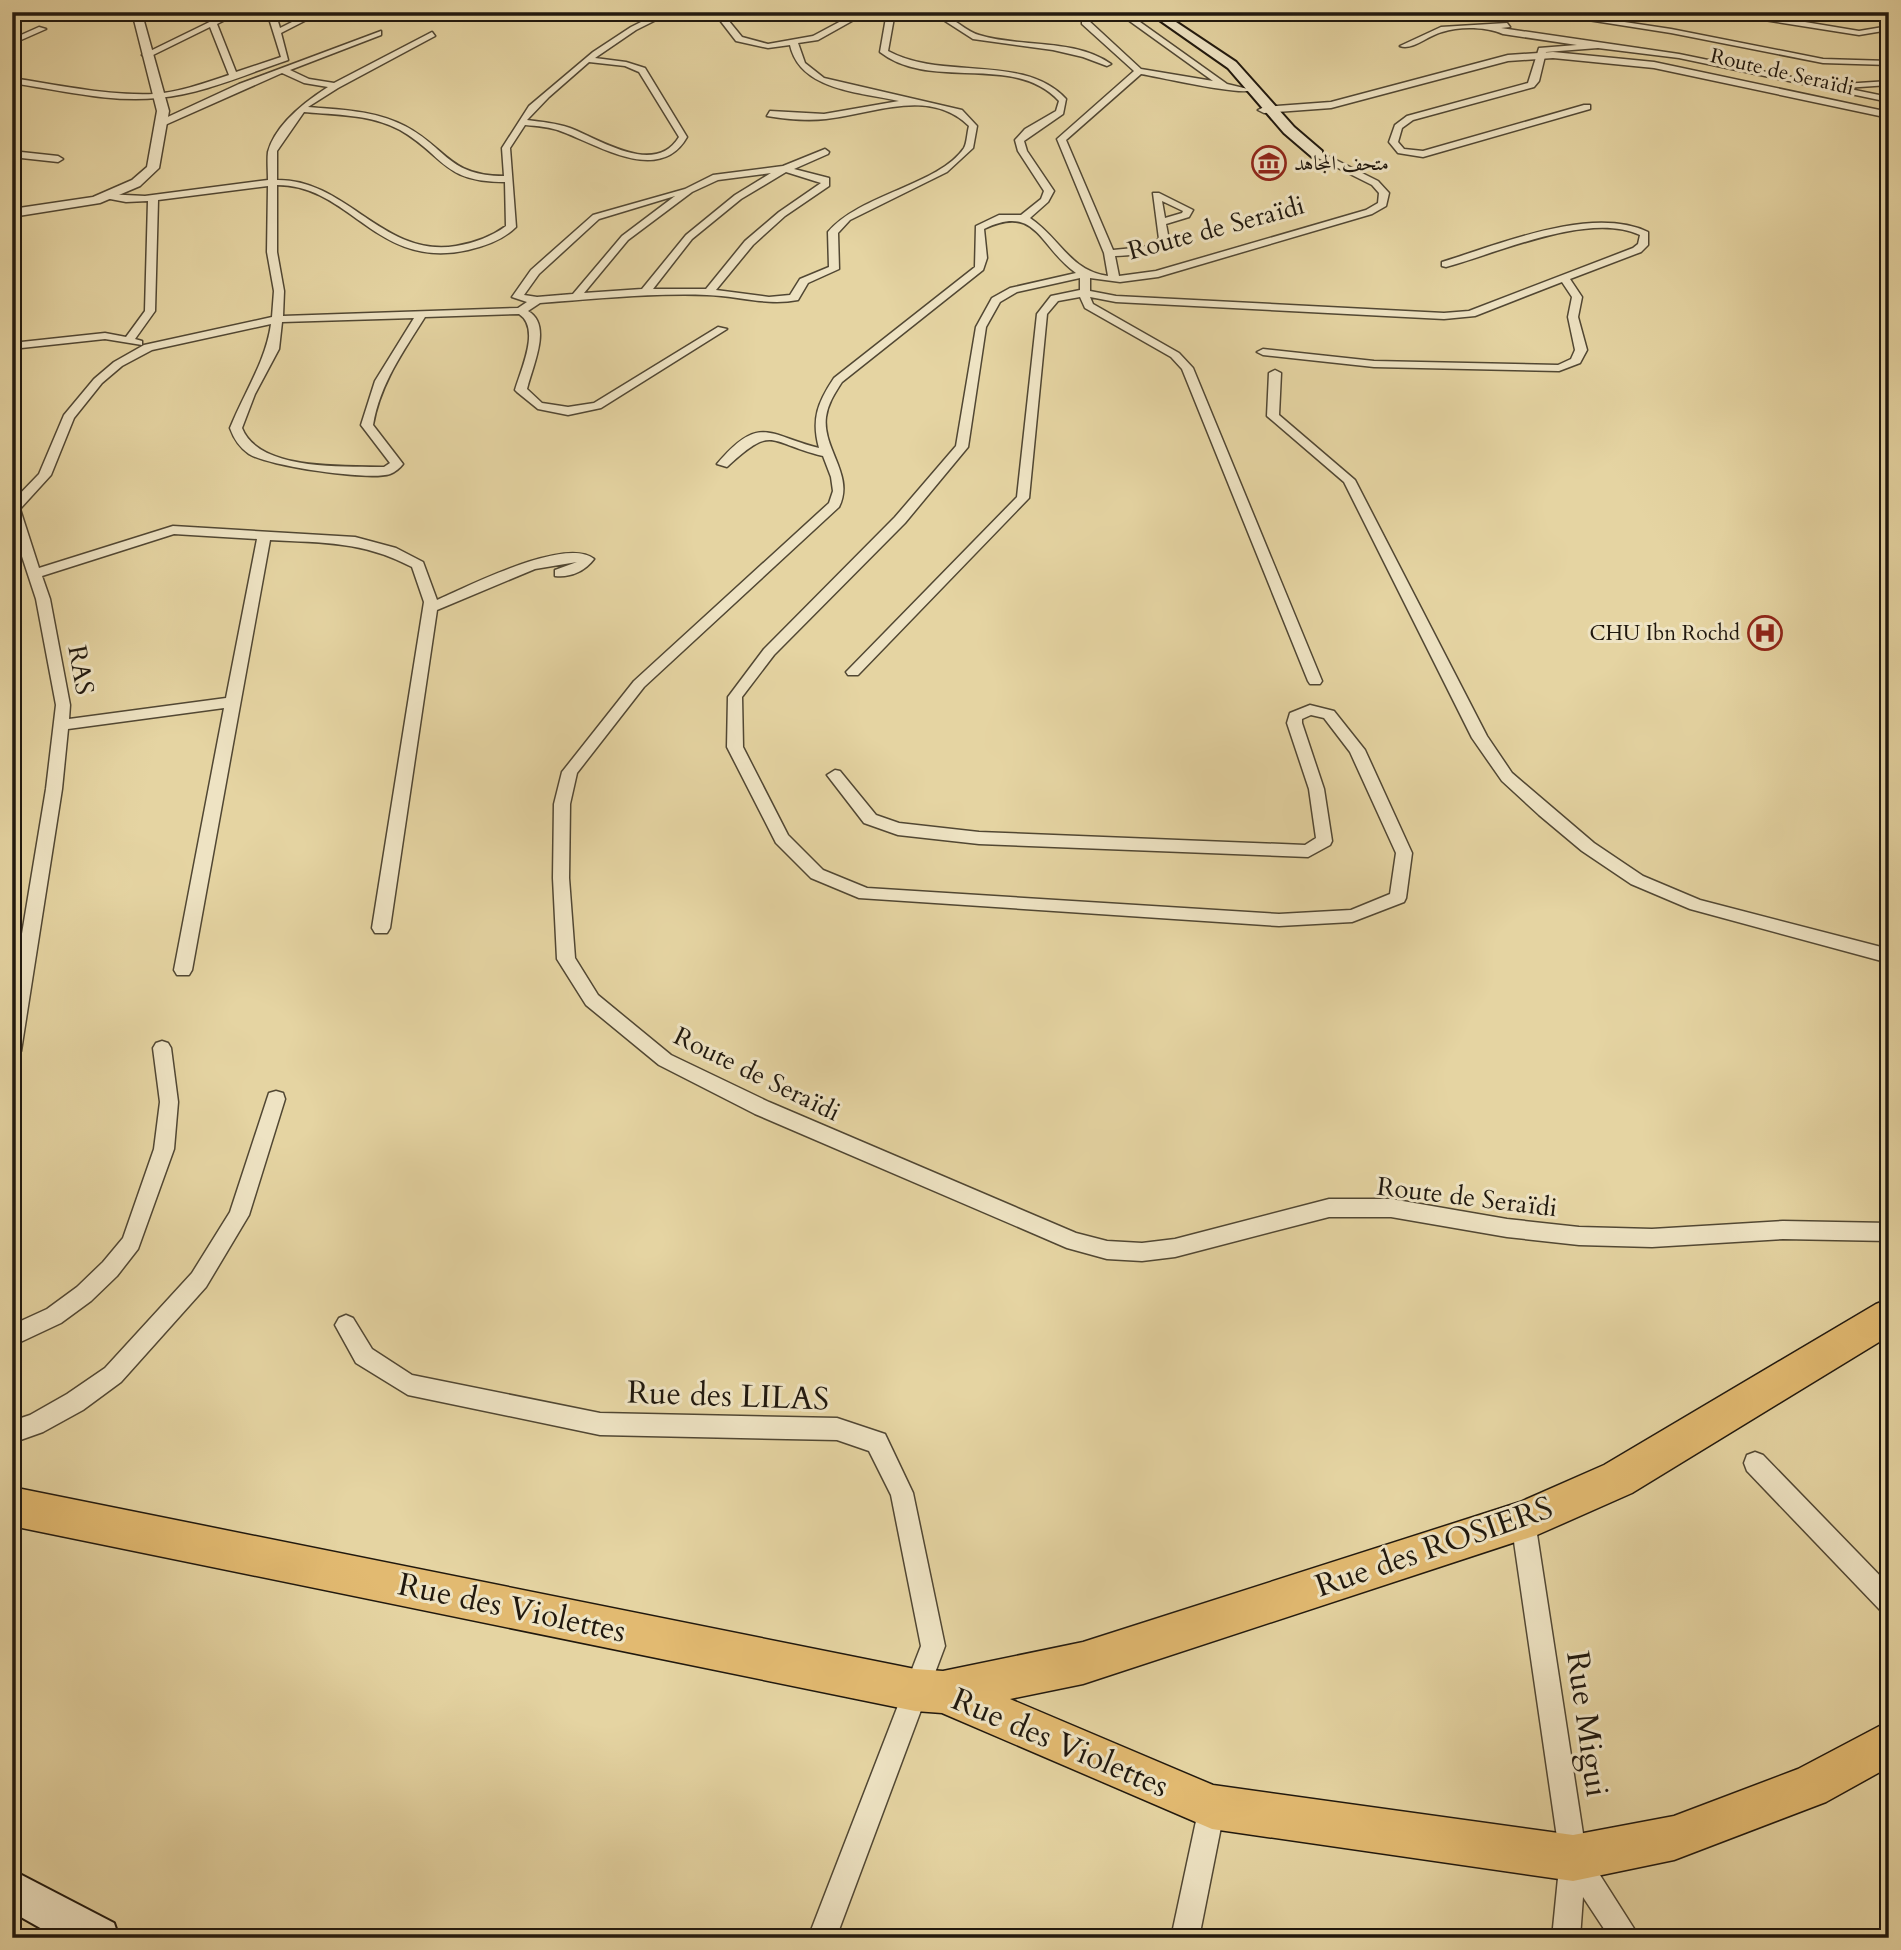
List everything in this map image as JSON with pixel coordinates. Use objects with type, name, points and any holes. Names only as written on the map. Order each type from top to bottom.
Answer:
[{"type":"main road","name":"Route de Seraïdi","points":[[1153,12],[1225,61],[1289,137],[1317,154]]},
{"type":"main road","name":"Route de Seraïdi","points":[[1225,61],[1269,112]]},
{"type":"main road","name":"Rue des ROSIERS","points":[[929,1691],[1083,1663],[1523,1521],[1618,1479],[1889,1316]]},
{"type":"main road","name":"Rue des Violettes","points":[[12,1506],[929,1691],[1212,1807],[1573,1858],[1674,1838],[1810,1786],[1889,1743]]},
{"type":"main road","points":[[12,1890],[99,1938]]},
{"type":"street","points":[[146,55],[237,12]]},
{"type":"street","points":[[12,80],[123,96],[159,96],[285,58],[271,12]]},
{"type":"street","points":[[277,32],[318,12]]},
{"type":"street","points":[[108,196],[125,199],[153,197],[271,183],[309,185],[405,244],[422,250],[450,251],[479,244],[500,236],[512,227],[506,148],[518,133],[530,110],[615,40],[668,12]]},
{"type":"street","points":[[690,12],[721,17],[735,37],[744,42],[768,46],[815,38],[864,12]]},
{"type":"street","points":[[891,12],[884,52],[891,57],[929,68],[1027,79],[1046,85],[1060,96],[1063,101],[1060,112],[1027,131],[1019,140],[1020,150],[1043,176],[1049,191],[1037,210],[1024,218]]},
{"type":"street","points":[[935,12],[976,37],[1053,48],[1085,55],[1107,64]]},
{"type":"street","points":[[1121,12],[1226,87]]},
{"type":"street","points":[[1284,12],[1318,12]]},
{"type":"street","points":[[1541,12],[1671,31],[1823,61],[1889,62]]},
{"type":"street","points":[[1695,12],[1733,13],[1859,33],[1889,28]]},
{"type":"street","points":[[12,213],[81,203],[108,196],[136,183],[153,168],[163,111],[146,55],[138,13]]},
{"type":"street","points":[[1085,22],[1138,71],[1248,90]]},
{"type":"street","points":[[213,24],[233,75]]},
{"type":"street","points":[[1404,46],[1441,29],[1461,26],[1541,27]]},
{"type":"street","points":[[1496,28],[1503,32],[1679,55],[1889,100]]},
{"type":"street","points":[[12,42],[42,29]]},
{"type":"street","points":[[1595,30],[1671,31]]},
{"type":"street","points":[[162,123],[242,86],[378,33]]},
{"type":"street","points":[[422,314],[376,389],[368,411],[367,425],[397,464],[386,471],[310,468],[264,456],[243,444],[236,428],[249,394],[273,349],[277,319],[279,291],[272,252],[271,183],[274,151],[290,122],[301,110],[335,86],[432,34]]},
{"type":"street","points":[[709,292],[749,243],[782,214],[827,184],[826,180],[785,169],[716,177],[689,190],[596,217],[535,272],[517,297],[537,300],[645,292],[709,292],[769,300],[794,298],[804,281],[834,269],[833,232],[847,218],[944,170],[969,148],[973,126],[959,112],[821,80],[804,68],[797,58],[794,43]]},
{"type":"street","points":[[1587,107],[1423,154],[1405,153],[1393,144],[1398,127],[1410,118],[1531,85],[1535,81],[1540,55],[1545,48],[1600,45]]},
{"type":"street","name":"Route de Seraïdi","points":[[1269,112],[1332,108],[1508,58],[1540,55],[1582,56],[1654,65],[1839,107],[1889,115]]},
{"type":"street","points":[[523,122],[572,132],[622,155],[650,155],[679,145],[683,137],[645,73],[632,66],[589,60]]},
{"type":"street","points":[[282,70],[307,81],[335,86]]},
{"type":"street","points":[[1114,278],[1109,253],[1061,139],[1135,77],[1138,71]]},
{"type":"street","points":[[1833,89],[1857,84],[1889,83]]},
{"type":"street","points":[[770,114],[824,117],[912,101]]},
{"type":"street","points":[[301,110],[363,115],[388,121],[406,131],[443,163],[467,177],[508,179]]},
{"type":"street","points":[[645,292],[689,237],[738,197],[785,169],[825,152]]},
{"type":"street","points":[[12,154],[58,159]]},
{"type":"street","name":"Route de Seraïdi","points":[[1085,274],[1114,278],[1158,274],[1369,212],[1383,204],[1384,193],[1374,183],[1317,154]]},
{"type":"street","points":[[575,298],[625,238],[689,190]]},
{"type":"street","points":[[129,340],[150,311],[153,197]]},
{"type":"street","points":[[1024,218],[1035,223],[1072,266],[1085,274]]},
{"type":"street","name":"Route de Seraïdi","points":[[1024,218],[997,220],[979,228],[984,257],[979,268],[832,386],[820,406],[819,421],[825,453],[839,483],[839,497],[835,504],[639,684],[570,772],[562,804],[561,878],[565,959],[592,1000],[665,1060],[762,1108],[1074,1242],[1107,1250],[1142,1252],[1175,1248],[1329,1208],[1391,1208],[1507,1228],[1579,1236],[1652,1238],[1783,1230],[1889,1232]]},
{"type":"street","points":[[1109,253],[1143,250],[1159,245],[1164,240],[1162,222]]},
{"type":"street","points":[[853,672],[1023,499],[1043,309],[1054,299],[1085,292],[1116,299],[1444,316],[1471,314],[1637,250],[1643,246],[1646,234],[1626,224],[1588,225],[1446,264]]},
{"type":"street","points":[[1085,274],[1086,302],[1095,310],[1175,355],[1187,368],[1315,681]]},
{"type":"street","points":[[835,775],[870,819],[898,829],[992,839],[1308,851],[1324,841],[1324,819],[1306,757],[1294,732],[1295,716],[1310,710],[1320,712],[1329,714],[1357,750],[1404,853],[1398,898],[1353,916],[1279,920],[865,894],[817,874],[782,839],[741,759],[735,747],[735,696],[769,652],[900,520],[962,447],[981,327],[990,307],[1004,294],[1014,290],[1085,274]]},
{"type":"street","points":[[1264,352],[1374,364],[1559,368],[1576,361],[1581,350],[1573,317],[1577,297],[1565,279]]},
{"type":"street","points":[[521,311],[537,300]]},
{"type":"street","points":[[13,510],[45,475],[68,417],[108,373],[148,347],[277,319],[521,311],[531,317],[536,331],[521,390],[538,406],[568,411],[597,406],[722,329]]},
{"type":"street","points":[[12,346],[105,336],[148,347]]},
{"type":"street","points":[[1275,373],[1273,416],[1349,480],[1480,738],[1507,777],[1588,847],[1637,880],[1696,905],[1889,956]]},
{"type":"street","points":[[723,464],[755,435],[773,434],[805,450],[825,453]]},
{"type":"street","name":"RAS","points":[[12,1051],[54,789],[63,705],[43,599],[13,510]]},
{"type":"street","points":[[35,575],[173,530],[355,541],[391,551],[418,565],[431,602],[381,928]]},
{"type":"street","points":[[183,970],[264,536]]},
{"type":"street","points":[[430,608],[530,566],[570,558],[587,559],[580,567],[560,573]]},
{"type":"street","points":[[61,725],[233,702]]},
{"type":"street","points":[[12,1336],[54,1316],[84,1294],[110,1269],[131,1243],[164,1149],[169,1102],[162,1048]]},
{"type":"street","points":[[12,1432],[34,1424],[75,1402],[113,1375],[200,1280],[240,1215],[276,1099]]},
{"type":"street","name":"Rue des LILAS","points":[[346,1325],[363,1356],[408,1385],[600,1424],[837,1429],[877,1442],[902,1493],[933,1646],[929,1691],[822,1938]]},
{"type":"street","points":[[1755,1463],[1889,1603]]},
{"type":"street","name":"Rue Migui","points":[[1523,1521],[1573,1858],[1566,1938]]},
{"type":"street","points":[[1185,1938],[1212,1807]]},
{"type":"street","points":[[1573,1858],[1626,1938]]},
{"type":"place","name":"متحف المجاهد","points":[[1269,163]]},
{"type":"place","name":"CHU Ibn Rochd","points":[[1765,633]]}]
